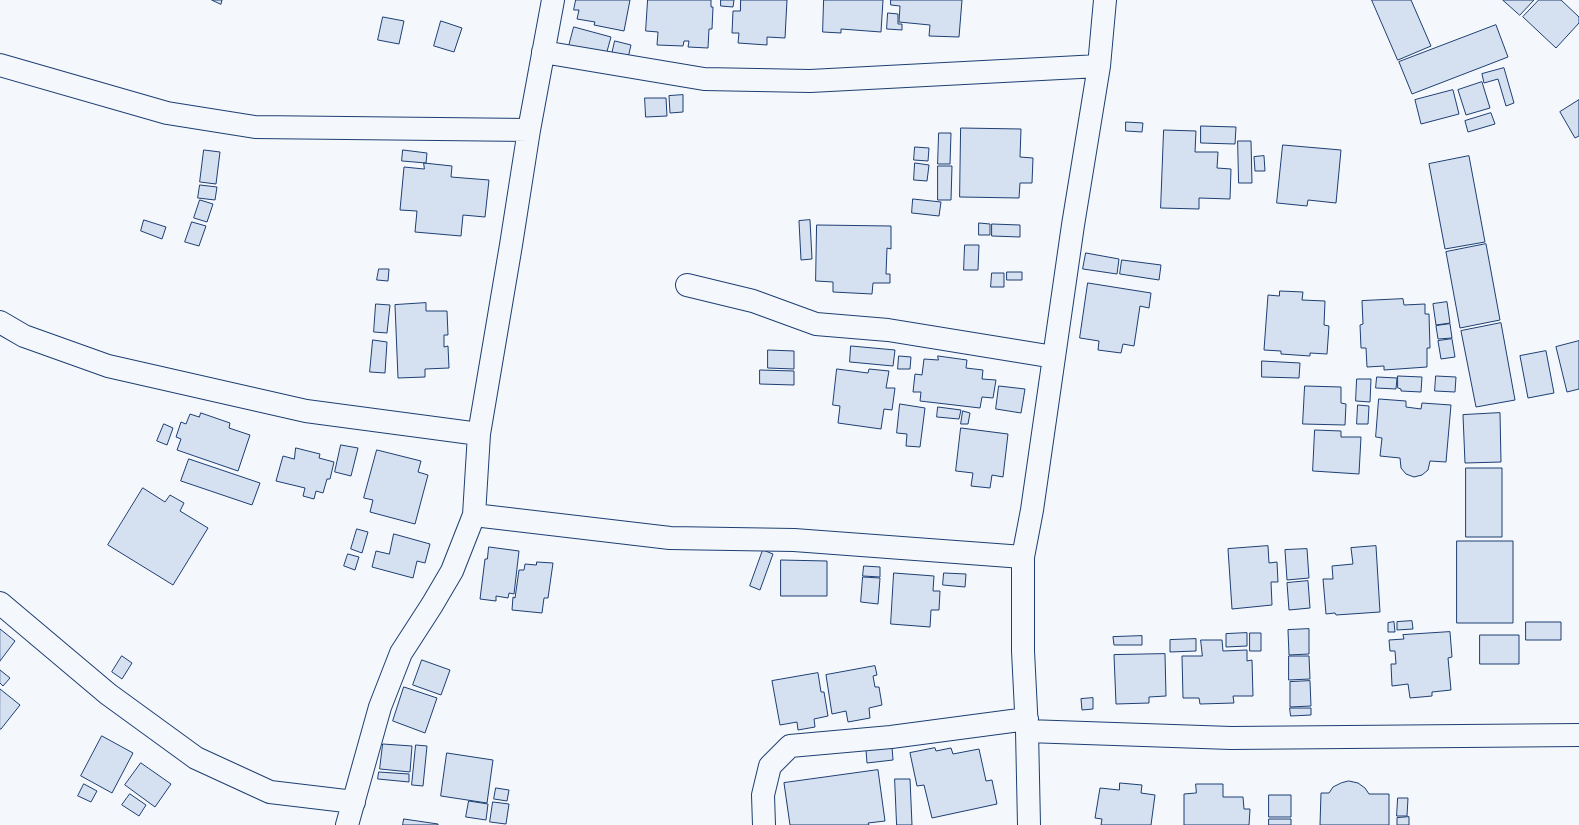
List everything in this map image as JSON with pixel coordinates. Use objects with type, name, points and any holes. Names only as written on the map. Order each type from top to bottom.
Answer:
[{"type":"street","points":[[347,825],[380,707],[401,653],[432,606],[452,570],[474,514],[479,434],[512,246],[529,130],[553,0]]},
{"type":"street","points":[[1029,825],[1027,725],[1023,651],[1024,557],[1098,66],[1105,0]]},
{"type":"street","points":[[543,52],[704,79],[810,81],[1098,66]]},
{"type":"street","points":[[0,65],[168,113],[255,127],[529,130]]},
{"type":"street","points":[[687,285],[752,300],[816,324],[888,330],[1054,357]]},
{"type":"street","points":[[0,322],[24,336],[116,368],[306,411],[479,434]]},
{"type":"street","points":[[474,514],[670,538],[794,540],[1024,557]]},
{"type":"street","points":[[0,602],[108,694],[196,758],[270,792],[354,802]]},
{"type":"street","points":[[764,825],[763,795],[770,766],[790,746],[1027,725],[1231,738],[1579,735]]},
{"type":"building","points":[[212,0],[222,0],[221,4]]},
{"type":"building","points":[[576,0],[630,0],[624,31],[594,25],[595,22],[577,19],[579,10],[574,10]]},
{"type":"building","points":[[648,0],[711,0],[711,7],[713,7],[712,29],[709,29],[708,48],[688,47],[689,41],[684,41],[683,46],[657,45],[658,32],[646,31]]},
{"type":"building","points":[[721,0],[734,0],[733,7],[721,6]]},
{"type":"building","points":[[741,0],[787,0],[785,38],[767,37],[767,45],[738,43],[739,33],[732,33],[733,11],[740,11]]},
{"type":"building","points":[[824,0],[883,0],[881,32],[841,29],[841,33],[823,32]]},
{"type":"building","points":[[891,0],[962,0],[959,37],[929,36],[930,25],[899,22],[900,6],[891,5]]},
{"type":"building","points":[[1372,0],[1411,0],[1431,46],[1398,60]]},
{"type":"building","points":[[1503,0],[1534,0],[1520,15]]},
{"type":"building","points":[[1539,0],[1561,0],[1579,17],[1579,23],[1556,48],[1523,17]]},
{"type":"building","points":[[888,13],[898,14],[898,24],[902,24],[902,30],[887,29]]},
{"type":"building","points":[[383,17],[404,21],[399,44],[378,40]]},
{"type":"building","points":[[441,21],[462,28],[454,52],[434,46]]},
{"type":"building","points":[[1496,25],[1508,57],[1412,94],[1399,62]]},
{"type":"building","points":[[574,27],[611,37],[606,55],[569,46]]},
{"type":"building","points":[[615,41],[631,45],[628,58],[612,54]]},
{"type":"building","points":[[1504,68],[1514,103],[1506,106],[1498,79],[1484,83],[1482,74]]},
{"type":"building","points":[[1482,82],[1490,108],[1466,115],[1458,90]]},
{"type":"building","points":[[1453,90],[1459,114],[1421,124],[1415,100]]},
{"type":"building","points":[[683,95],[683,112],[670,113],[669,96]]},
{"type":"building","points":[[645,98],[666,98],[667,116],[646,117]]},
{"type":"building","points":[[1579,100],[1579,136],[1575,138],[1560,112]]},
{"type":"building","points":[[1491,113],[1495,124],[1468,132],[1465,121]]},
{"type":"building","points":[[1126,122],[1143,123],[1142,132],[1126,131]]},
{"type":"building","points":[[1201,126],[1236,127],[1235,144],[1201,143]]},
{"type":"building","points":[[961,128],[1021,129],[1020,157],[1033,158],[1032,183],[1020,183],[1019,198],[960,197]]},
{"type":"building","points":[[1164,130],[1196,131],[1195,152],[1218,152],[1217,168],[1231,169],[1230,199],[1199,198],[1199,209],[1161,208]]},
{"type":"building","points":[[939,133],[951,133],[950,164],[938,164]]},
{"type":"building","points":[[1238,141],[1251,141],[1252,183],[1239,183]]},
{"type":"building","points":[[1283,145],[1341,150],[1336,203],[1308,200],[1307,206],[1277,203]]},
{"type":"building","points":[[915,147],[929,148],[928,161],[914,160]]},
{"type":"building","points":[[204,150],[220,152],[216,184],[200,182]]},
{"type":"building","points":[[403,150],[427,153],[426,163],[402,161]]},
{"type":"building","points":[[1264,156],[1265,171],[1255,171],[1254,157]]},
{"type":"building","points":[[1469,156],[1485,242],[1445,249],[1429,164]]},
{"type":"building","points":[[424,163],[452,166],[451,177],[489,180],[485,217],[463,215],[461,236],[415,232],[417,211],[400,210],[404,167],[424,169]]},
{"type":"building","points":[[915,163],[929,165],[927,181],[914,180]]},
{"type":"building","points":[[938,166],[952,166],[951,200],[938,200]]},
{"type":"building","points":[[200,185],[217,187],[215,200],[198,198]]},
{"type":"building","points":[[913,199],[941,202],[939,216],[912,213]]},
{"type":"building","points":[[200,200],[213,204],[207,222],[194,218]]},
{"type":"building","points":[[144,220],[166,227],[162,239],[141,231]]},
{"type":"building","points":[[810,220],[812,259],[801,260],[799,221]]},
{"type":"building","points":[[192,222],[206,226],[199,246],[185,242]]},
{"type":"building","points":[[979,223],[990,224],[990,235],[979,235]]},
{"type":"building","points":[[992,224],[1020,225],[1020,237],[992,236]]},
{"type":"building","points":[[817,225],[891,226],[891,249],[887,248],[886,274],[890,274],[890,283],[873,283],[872,294],[833,292],[833,282],[816,281]]},
{"type":"building","points":[[1486,244],[1500,320],[1460,328],[1446,252]]},
{"type":"building","points":[[965,245],[979,245],[978,270],[964,270]]},
{"type":"building","points":[[1086,253],[1119,259],[1117,274],[1083,269]]},
{"type":"building","points":[[1122,260],[1161,265],[1159,280],[1120,274]]},
{"type":"building","points":[[379,269],[389,269],[388,281],[377,280]]},
{"type":"building","points":[[1007,272],[1022,272],[1022,280],[1007,280]]},
{"type":"building","points":[[992,273],[1004,273],[1004,287],[991,287]]},
{"type":"building","points":[[1088,283],[1151,293],[1149,308],[1140,306],[1134,346],[1123,344],[1121,353],[1098,350],[1099,341],[1080,338]]},
{"type":"building","points":[[1280,291],[1303,292],[1302,300],[1325,301],[1324,325],[1329,326],[1327,354],[1310,353],[1310,356],[1281,354],[1281,351],[1264,350],[1268,295],[1279,296]]},
{"type":"building","points":[[1403,299],[1404,305],[1425,304],[1425,314],[1429,314],[1430,348],[1427,348],[1427,367],[1384,370],[1384,366],[1367,367],[1366,348],[1361,348],[1360,325],[1363,324],[1362,301]]},
{"type":"building","points":[[1447,302],[1450,323],[1436,325],[1433,304]]},
{"type":"building","points":[[426,303],[426,311],[447,311],[448,335],[444,335],[444,347],[448,346],[449,368],[425,369],[425,377],[398,378],[395,305]]},
{"type":"building","points":[[376,304],[390,305],[387,333],[374,332]]},
{"type":"building","points":[[1501,323],[1515,400],[1476,407],[1461,331]]},
{"type":"building","points":[[1450,324],[1452,338],[1438,339],[1436,326]]},
{"type":"building","points":[[1452,339],[1455,357],[1441,359],[1438,341]]},
{"type":"building","points":[[373,340],[387,342],[385,373],[370,372]]},
{"type":"building","points":[[1579,341],[1579,389],[1567,392],[1556,347]]},
{"type":"building","points":[[851,346],[895,350],[893,366],[850,362]]},
{"type":"building","points":[[768,350],[794,351],[794,369],[768,368]]},
{"type":"building","points":[[1546,351],[1554,393],[1528,398],[1520,356]]},
{"type":"building","points":[[899,356],[911,357],[910,369],[898,369]]},
{"type":"building","points":[[938,356],[967,360],[966,368],[983,370],[982,379],[996,380],[993,398],[982,397],[980,408],[920,401],[921,392],[913,392],[915,374],[922,375],[924,359],[938,360]]},
{"type":"building","points":[[1262,361],[1300,363],[1299,378],[1262,377]]},
{"type":"building","points":[[837,369],[868,373],[869,369],[889,371],[886,388],[895,388],[892,410],[884,409],[881,429],[838,423],[840,406],[833,405]]},
{"type":"building","points":[[760,370],[794,371],[794,385],[760,384]]},
{"type":"building","points":[[1398,376],[1422,377],[1421,392],[1401,391],[1401,389],[1398,388]]},
{"type":"building","points":[[1436,376],[1456,377],[1455,392],[1435,391]]},
{"type":"building","points":[[1377,377],[1397,378],[1396,389],[1376,388]]},
{"type":"building","points":[[1357,379],[1371,379],[1370,402],[1356,401]]},
{"type":"building","points":[[999,386],[1025,389],[1021,413],[996,409]]},
{"type":"building","points":[[1305,386],[1341,387],[1341,403],[1346,404],[1345,425],[1303,424]]},
{"type":"building","points":[[1379,399],[1406,401],[1406,407],[1421,409],[1422,403],[1451,405],[1446,462],[1430,461],[1428,470],[1422,475],[1414,477],[1406,474],[1401,468],[1400,458],[1380,456],[1382,438],[1376,437]]},
{"type":"building","points":[[900,404],[925,408],[920,447],[906,446],[907,434],[897,433]]},
{"type":"building","points":[[1358,405],[1369,406],[1368,424],[1357,424]]},
{"type":"building","points":[[938,407],[961,410],[959,419],[937,417]]},
{"type":"building","points":[[963,411],[970,413],[968,424],[961,424]]},
{"type":"building","points":[[201,413],[230,423],[229,428],[250,435],[238,471],[177,450],[181,439],[176,437],[181,422],[186,424],[190,414],[199,417]]},
{"type":"building","points":[[1500,413],[1501,462],[1465,463],[1463,415]]},
{"type":"building","points":[[164,424],[173,428],[167,445],[157,441]]},
{"type":"building","points":[[961,428],[1008,434],[1003,477],[992,475],[990,488],[971,486],[973,473],[956,471]]},
{"type":"building","points":[[1315,430],[1341,431],[1341,437],[1361,437],[1359,474],[1313,471]]},
{"type":"building","points":[[341,445],[358,448],[351,476],[335,472]]},
{"type":"building","points":[[296,448],[320,454],[319,458],[334,462],[330,479],[327,479],[323,493],[316,491],[314,499],[303,496],[305,488],[276,481],[283,456],[294,459]]},
{"type":"building","points":[[377,450],[421,461],[418,472],[428,475],[415,524],[370,512],[373,500],[364,498]]},
{"type":"building","points":[[189,459],[260,483],[252,505],[181,481]]},
{"type":"building","points":[[1466,468],[1502,468],[1502,537],[1466,537]]},
{"type":"building","points":[[143,488],[165,502],[170,495],[184,503],[180,511],[208,528],[173,585],[108,545]]},
{"type":"building","points":[[357,529],[368,532],[362,553],[351,549]]},
{"type":"building","points":[[394,534],[430,544],[425,563],[417,561],[413,578],[372,567],[376,551],[389,554]]},
{"type":"building","points":[[1457,541],[1513,541],[1513,623],[1457,623]]},
{"type":"building","points":[[1268,546],[1269,563],[1277,562],[1278,582],[1271,582],[1272,605],[1232,609],[1228,549]]},
{"type":"building","points":[[1376,546],[1380,612],[1336,615],[1335,613],[1326,614],[1323,579],[1333,579],[1332,566],[1353,564],[1351,548]]},
{"type":"building","points":[[489,547],[519,551],[514,594],[509,593],[508,598],[496,596],[496,601],[480,599],[485,559],[487,559]]},
{"type":"building","points":[[1307,549],[1309,578],[1287,580],[1285,550]]},
{"type":"building","points":[[763,550],[773,554],[760,590],[750,586]]},
{"type":"building","points":[[348,554],[359,557],[355,570],[344,566]]},
{"type":"building","points":[[781,560],[827,561],[827,596],[781,596]]},
{"type":"building","points":[[537,562],[553,563],[548,598],[544,598],[542,613],[512,610],[513,597],[515,598],[519,570],[524,570],[525,564],[536,565]]},
{"type":"building","points":[[864,566],[880,567],[880,577],[863,576]]},
{"type":"building","points":[[894,573],[934,576],[933,591],[940,591],[939,610],[931,610],[930,627],[891,624]]},
{"type":"building","points":[[944,573],[966,574],[965,587],[943,585]]},
{"type":"building","points":[[863,577],[880,578],[878,604],[861,602]]},
{"type":"building","points":[[1308,581],[1310,608],[1289,610],[1287,583]]},
{"type":"building","points":[[1412,621],[1413,629],[1397,630],[1397,622]]},
{"type":"building","points":[[1394,622],[1395,632],[1388,632],[1388,623]]},
{"type":"building","points":[[1526,622],[1561,622],[1561,640],[1526,640]]},
{"type":"building","points":[[0,629],[15,641],[0,661]]},
{"type":"building","points":[[1309,629],[1309,654],[1289,655],[1288,630]]},
{"type":"building","points":[[1450,632],[1452,657],[1448,658],[1451,690],[1432,692],[1432,696],[1410,698],[1408,684],[1392,686],[1391,664],[1396,664],[1395,651],[1390,651],[1389,640],[1404,639],[1403,635]]},
{"type":"building","points":[[1247,633],[1247,646],[1226,647],[1226,634]]},
{"type":"building","points":[[1250,633],[1261,633],[1261,651],[1250,651]]},
{"type":"building","points":[[1480,635],[1519,635],[1519,664],[1480,664]]},
{"type":"building","points":[[1142,636],[1142,645],[1114,645],[1113,637]]},
{"type":"building","points":[[1196,639],[1196,651],[1170,652],[1170,640]]},
{"type":"building","points":[[1201,640],[1222,640],[1223,651],[1247,650],[1247,661],[1252,660],[1253,696],[1233,696],[1234,703],[1200,704],[1199,698],[1183,698],[1182,656],[1202,656]]},
{"type":"building","points":[[1165,654],[1166,696],[1149,697],[1149,703],[1116,704],[1114,655]]},
{"type":"building","points":[[122,656],[132,663],[122,679],[112,672]]},
{"type":"building","points":[[1289,656],[1309,656],[1310,679],[1289,680]]},
{"type":"building","points":[[422,660],[450,670],[441,695],[413,685]]},
{"type":"building","points":[[875,666],[877,675],[873,676],[875,687],[879,687],[882,705],[869,708],[870,718],[848,722],[846,711],[832,714],[826,675]]},
{"type":"building","points":[[0,670],[10,678],[3,686],[0,683]]},
{"type":"building","points":[[818,673],[821,692],[824,692],[828,716],[814,719],[815,727],[798,730],[797,722],[780,725],[772,681]]},
{"type":"building","points":[[1310,681],[1311,706],[1290,707],[1290,682]]},
{"type":"building","points":[[404,687],[437,698],[425,733],[393,721]]},
{"type":"building","points":[[0,689],[20,705],[1,729],[0,729]]},
{"type":"building","points":[[1093,698],[1093,709],[1082,710],[1081,699]]},
{"type":"building","points":[[1290,708],[1311,708],[1311,715],[1291,716]]},
{"type":"building","points":[[102,736],[133,753],[112,793],[81,776]]},
{"type":"building","points":[[383,744],[412,746],[410,772],[380,769]]},
{"type":"building","points":[[416,745],[427,746],[423,786],[412,785]]},
{"type":"building","points":[[892,747],[893,760],[867,763],[866,750]]},
{"type":"building","points":[[935,748],[936,751],[951,748],[953,754],[979,749],[986,781],[992,780],[997,804],[932,818],[924,785],[917,786],[910,753]]},
{"type":"building","points":[[447,753],[493,760],[487,803],[441,796]]},
{"type":"building","points":[[141,763],[171,784],[155,807],[125,785]]},
{"type":"building","points":[[878,770],[885,821],[868,823],[869,825],[790,825],[784,783]]},
{"type":"building","points":[[379,772],[409,774],[409,782],[378,779]]},
{"type":"building","points":[[895,779],[910,779],[912,825],[897,825]]},
{"type":"building","points":[[1349,781],[1358,783],[1365,788],[1369,794],[1389,794],[1389,825],[1320,825],[1321,793],[1329,793],[1333,787]]},
{"type":"building","points":[[1120,783],[1142,785],[1141,793],[1155,795],[1151,825],[1101,825],[1102,819],[1095,818],[1100,788],[1119,790]]},
{"type":"building","points":[[84,784],[97,791],[91,802],[78,796]]},
{"type":"building","points":[[1196,784],[1223,784],[1223,797],[1243,797],[1244,809],[1250,809],[1249,825],[1184,825],[1184,794],[1196,793]]},
{"type":"building","points":[[496,788],[509,790],[507,801],[494,799]]},
{"type":"building","points":[[130,794],[146,805],[139,816],[122,805]]},
{"type":"building","points":[[1269,795],[1291,795],[1291,817],[1269,817]]},
{"type":"building","points":[[1398,798],[1408,798],[1407,816],[1397,816]]},
{"type":"building","points":[[469,801],[488,804],[486,820],[466,817]]},
{"type":"building","points":[[493,802],[509,804],[506,824],[490,822]]},
{"type":"building","points":[[1409,817],[1409,825],[1397,825],[1397,818]]},
{"type":"building","points":[[404,819],[438,824],[438,825],[403,825]]},
{"type":"building","points":[[1269,819],[1291,819],[1291,825],[1269,825]]}]
